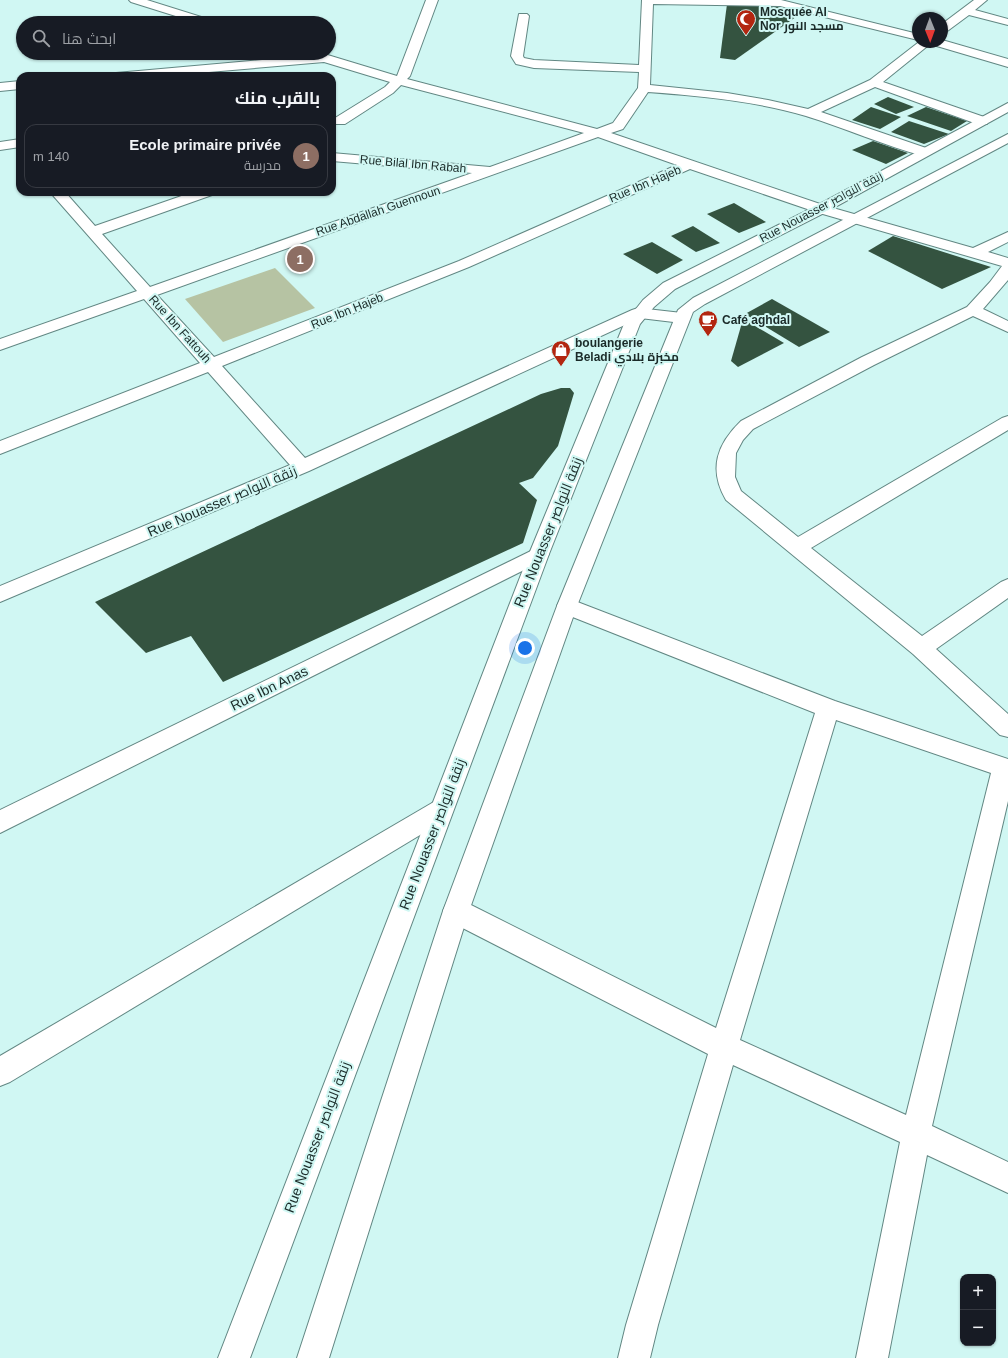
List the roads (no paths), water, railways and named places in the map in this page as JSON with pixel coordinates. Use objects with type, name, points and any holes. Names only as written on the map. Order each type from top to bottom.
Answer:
[{"type":"street","points":[[135,0],[187,16]]},
{"type":"street","points":[[340,122],[389,90],[400,81],[406,70],[432,0]]},
{"type":"street","points":[[948,25],[981,0]]},
{"type":"street","points":[[912,36],[780,3],[648,1],[644,88],[727,96],[809,113],[924,152]]},
{"type":"street","points":[[967,11],[1008,22]]},
{"type":"street","points":[[523,16],[517,54],[520,61],[534,64],[644,69]]},
{"type":"street","points":[[948,46],[1008,63]]},
{"type":"street","points":[[809,113],[874,83],[918,48]]},
{"type":"street","points":[[166,72],[302,60]]},
{"type":"street","points":[[332,60],[400,81],[598,134],[821,209],[1008,262]]},
{"type":"street","points":[[874,83],[982,121]]},
{"type":"street","points":[[0,87],[16,85]]},
{"type":"street","name":"Rue Abdallah Guennoun","points":[[3,340],[147,293],[598,134],[618,126],[644,88]]},
{"type":"street","name":"Rue Nouasser زنقة النواصر","points":[[234,1358],[539,554],[632,324],[638,313],[647,303],[669,286],[821,209],[1008,107]]},
{"type":"street","name":"Rue Nouasser زنقة النواصر","points":[[682,318],[686,310],[699,301],[1008,138]]},
{"type":"street","points":[[0,146],[16,146]]},
{"type":"street","name":"Rue Bilal Ibn Rabah","points":[[336,157],[494,171]]},
{"type":"street","name":"Rue Ibn Hajeb","points":[[0,448],[464,264],[690,164]]},
{"type":"street","name":"Rue Ibn Fattouh","points":[[61,196],[302,467]]},
{"type":"street","points":[[93,232],[195,196]]},
{"type":"street","points":[[975,253],[1008,236]]},
{"type":"street","points":[[1008,269],[972,310],[868,361],[747,424],[735,437],[727,453],[726,477],[733,494],[921,648],[1008,728]]},
{"type":"street","points":[[972,310],[1008,327]]},
{"type":"street","points":[[313,1358],[456,911],[567,606],[682,318],[638,313]]},
{"type":"street","name":"Rue Nouasser زنقة النواصر","points":[[0,594],[302,467],[638,313]]},
{"type":"street","points":[[797,547],[1008,422]]},
{"type":"street","name":"Rue Ibn Anas","points":[[0,822],[539,554]]},
{"type":"street","points":[[921,648],[1008,587]]},
{"type":"street","points":[[567,606],[828,708],[1006,769],[916,1134],[872,1358]]},
{"type":"street","points":[[634,1358],[642,1324],[724,1046],[828,708]]},
{"type":"street","points":[[0,1072],[441,810]]},
{"type":"street","points":[[456,911],[724,1046],[1008,1178]]},
{"type":"place","name":"Mosquée Al Nor مسجد النور","points":[[746,36]]},
{"type":"place","name":"Ecole primaire privée","points":[[300,259]]},
{"type":"place","name":"Café aghdal","points":[[708,337]]},
{"type":"place","name":"boulangerie Beladi مخبزة بلادي","points":[[561,367]]}]
